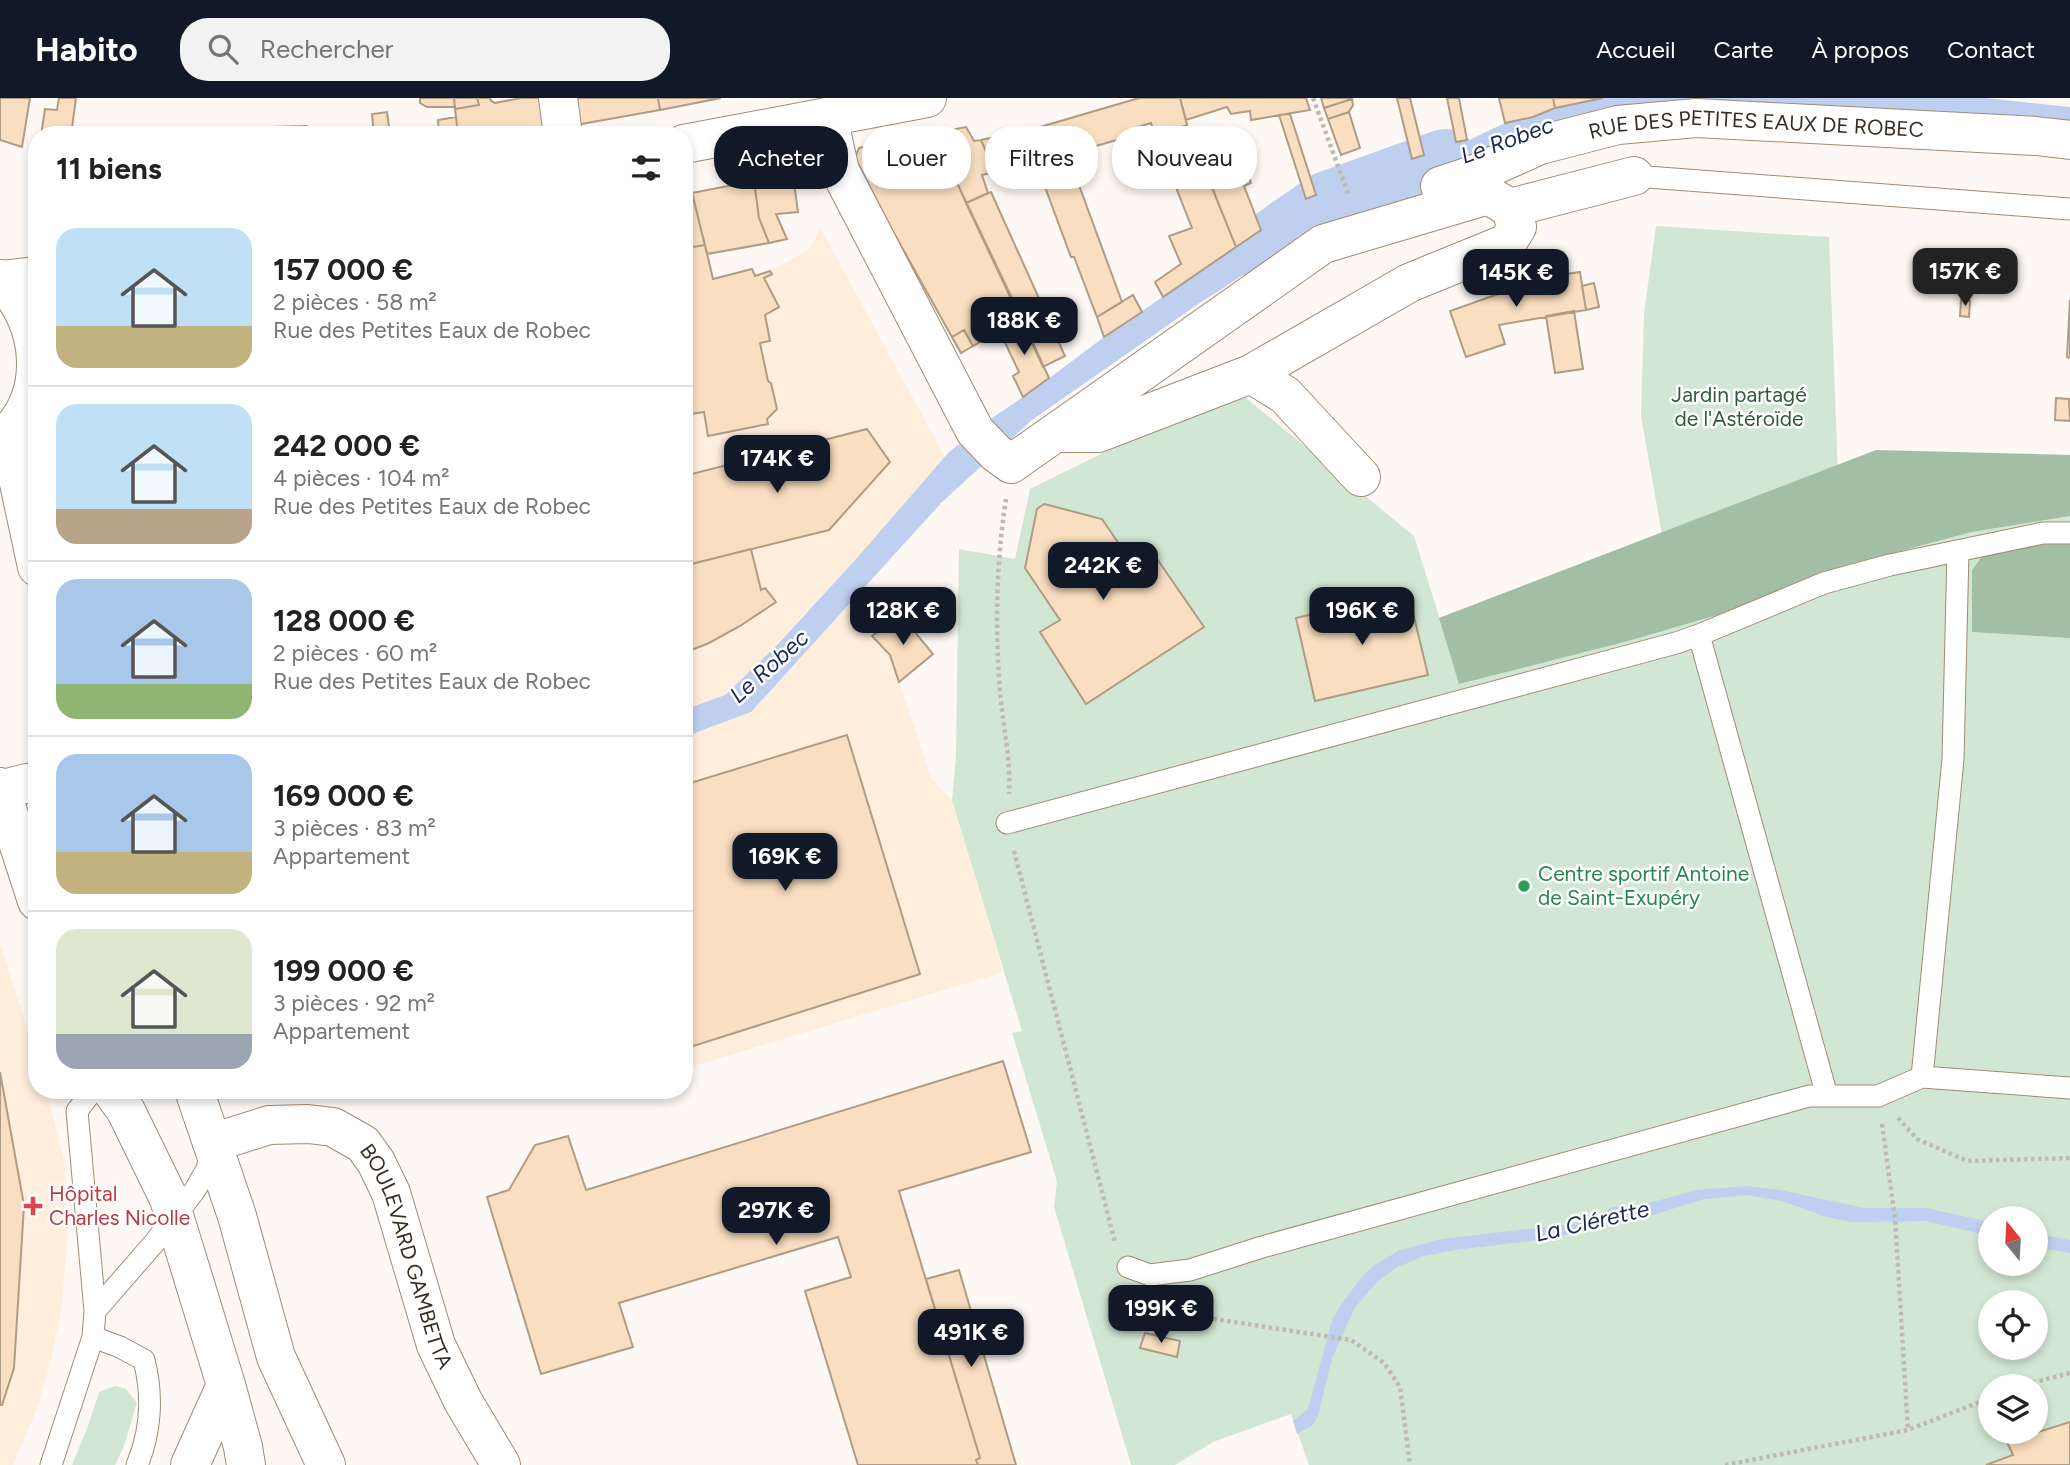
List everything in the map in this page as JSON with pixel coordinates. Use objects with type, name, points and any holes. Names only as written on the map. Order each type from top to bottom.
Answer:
[{"type":"street","points":[[558,98],[561,126]]},
{"type":"street","points":[[693,142],[844,109],[927,98]]},
{"type":"street","points":[[844,109],[839,171],[975,432],[1011,464],[1323,244],[1488,195],[1510,208],[1517,227],[1507,243],[1409,283],[1251,374],[1098,433],[1055,433]]},
{"type":"street","name":"RUE DES PETITES EAUX DE ROBEC","points":[[1349,236],[1356,214],[1473,175],[1540,145],[1618,125],[1696,118],[2022,135],[2070,140]]},
{"type":"street","points":[[1510,208],[1634,176]]},
{"type":"street","points":[[13,278],[28,318]]},
{"type":"street","points":[[1251,374],[1285,395],[1361,477]]},
{"type":"street","points":[[28,400],[9,431],[28,525]]},
{"type":"street","points":[[28,783],[0,789],[28,874]]},
{"type":"street","points":[[117,1099],[126,1111],[169,1199],[226,1385],[246,1465]]},
{"type":"street","points":[[197,1099],[237,1216],[276,1357],[326,1465]]},
{"type":"street","name":"BOULEVARD GAMBETTA","points":[[212,1143],[269,1125],[308,1124],[333,1127],[363,1144],[376,1161],[391,1193],[436,1345],[463,1401],[501,1465]]},
{"type":"street","points":[[190,1465],[226,1385]]},
{"type":"lane","points":[[1634,176],[2070,209]]},
{"type":"lane","points":[[1007,822],[1699,635],[1824,583],[1890,565],[2043,533],[2070,533]]},
{"type":"lane","points":[[1922,1077],[1953,759],[1958,551]]},
{"type":"lane","points":[[1699,635],[1827,1096]]},
{"type":"lane","points":[[1128,1267],[1150,1275],[1190,1270],[1262,1247],[1810,1096],[1878,1096],[1922,1077],[2070,1088]]},
{"type":"lane","points":[[51,1465],[93,1337],[94,1311],[77,1111],[86,1099]]},
{"type":"lane","points":[[94,1311],[195,1190],[207,1169],[212,1143]]},
{"type":"lane","points":[[93,1337],[144,1360],[149,1381],[147,1435],[136,1465]]},
{"type":"path","points":[[1313,98],[1343,180]]},
{"type":"path","points":[[1011,464],[1004,511],[996,616],[1000,693],[1010,772],[1007,822],[1117,1249],[1128,1267],[1156,1296],[1188,1315],[1351,1340],[1384,1363],[1400,1387],[1410,1465]]},
{"type":"path","points":[[1878,1096],[1917,1139],[1967,1161],[2070,1158]]},
{"type":"path","points":[[1878,1096],[1896,1228],[1908,1430]]},
{"type":"path","points":[[2048,1379],[2070,1373]]},
{"type":"path","points":[[1725,1465],[1908,1430],[1978,1403]]},
{"type":"shaded area","points":[[821,229],[945,457],[857,558],[767,654],[725,695],[693,707],[693,247],[705,245],[713,279],[752,269],[755,276],[770,271],[808,250]]},
{"type":"shaded area","points":[[846,608],[890,655],[931,778],[952,800],[1003,972],[693,1066],[693,734],[751,712]]},
{"type":"shaded area","name":"Hôpital Charles Nicolle","points":[[0,944],[28,1031],[28,1099],[48,1099],[65,1166],[67,1246],[61,1313],[49,1368],[35,1413],[13,1465],[0,1465]]},
{"type":"green space","name":"Jardin partagé de l'Astéroïde","points":[[1656,226],[1829,237],[1838,474],[1664,546],[1641,416],[1644,313]]},
{"type":"green space","name":"Centre sportif Antoine de Saint-Exupéry","points":[[1234,388],[1414,536],[1460,684],[1867,560],[1972,532],[2070,516],[2070,1465],[1309,1465],[1291,1414],[1213,1442],[1175,1465],[1131,1465],[1054,1207],[1057,1181],[1012,1033],[1022,1031],[952,800],[956,755],[959,549],[1015,559],[1030,489]]},
{"type":"green space","points":[[1876,450],[2070,455],[2070,516],[1972,532],[1867,560],[1815,576],[1745,607],[1628,641],[1459,684],[1439,618]]},
{"type":"green space","points":[[2070,536],[2070,638],[1972,632],[1972,570],[1983,555]]},
{"type":"green space","points":[[115,1386],[126,1389],[137,1403],[124,1446],[115,1465],[72,1465],[99,1392]]},
{"type":"water","points":[[1603,98],[1986,98],[2070,107],[2070,130],[1776,112],[1431,181],[1359,202],[1351,181],[1467,141],[1505,123],[1555,108]]},
{"type":"water","points":[[1338,187],[1348,212],[1291,241],[1032,420],[942,502],[751,712],[693,734],[693,707],[725,695],[777,645],[949,452],[1104,337],[1261,230]]},
{"type":"water","name":"La Clérette","points":[[1745,1186],[1780,1190],[1864,1208],[1926,1208],[1978,1219],[1978,1233],[1926,1221],[1852,1222],[1827,1217],[1782,1201],[1747,1195],[1704,1199],[1637,1220],[1614,1219],[1588,1231],[1424,1256],[1385,1276],[1354,1309],[1332,1359],[1318,1416],[1312,1426],[1297,1434],[1293,1421],[1308,1409],[1332,1320],[1342,1303],[1373,1266],[1398,1251],[1441,1239],[1580,1223],[1593,1219],[1612,1207],[1638,1206],[1697,1190]]},
{"type":"water","points":[[2048,1236],[2070,1240],[2070,1253],[2048,1249]]},
{"type":"building","points":[[0,98],[30,98],[22,147],[0,140]]},
{"type":"building","points":[[59,98],[76,98],[72,126],[42,126],[45,109],[57,110]]},
{"type":"building","points":[[420,98],[454,98],[455,107],[427,107],[420,103]]},
{"type":"building","points":[[454,98],[477,98],[479,105],[455,109]]},
{"type":"building","points":[[477,98],[490,98],[495,103],[521,98],[546,98],[551,126],[457,126],[455,109],[479,105]]},
{"type":"building","points":[[567,98],[658,98],[660,110],[570,126]]},
{"type":"building","points":[[658,98],[721,98],[660,110]]},
{"type":"building","points":[[1139,98],[1180,98],[1187,125],[1152,126],[1151,123],[1141,126],[1112,126],[1112,141],[1098,145],[1098,126],[1043,126]]},
{"type":"building","points":[[1180,98],[1306,98],[1310,110],[1251,120],[1250,111],[1231,114],[1227,107],[1186,120]]},
{"type":"building","points":[[1321,98],[1351,98],[1352,99],[1324,108]]},
{"type":"building","points":[[1397,98],[1410,98],[1424,155],[1412,159]]},
{"type":"building","points":[[1447,98],[1459,98],[1467,140],[1456,142]]},
{"type":"building","points":[[1499,98],[1553,98],[1555,108],[1533,117],[1505,123]]},
{"type":"building","points":[[1553,98],[1603,98],[1555,108]]},
{"type":"building","points":[[1352,99],[1353,105],[1349,112],[1328,119],[1324,108]]},
{"type":"building","points":[[387,112],[389,126],[373,126],[372,114]]},
{"type":"building","points":[[1349,112],[1360,148],[1341,155],[1328,119]]},
{"type":"building","points":[[1290,114],[1316,195],[1306,199],[1279,115]]},
{"type":"building","points":[[456,117],[457,126],[438,126],[438,120]]},
{"type":"building","points":[[971,136],[974,141],[981,140],[985,149],[985,174],[982,175],[988,193],[966,203],[960,189],[971,189]]},
{"type":"building","points":[[862,147],[862,172],[855,158],[859,148]]},
{"type":"building","points":[[714,189],[755,189],[759,218],[769,243],[707,254],[693,193]]},
{"type":"building","points":[[755,189],[795,189],[798,212],[776,214],[787,239],[769,243],[759,218]]},
{"type":"building","points":[[871,189],[960,189],[1021,317],[973,346],[964,330],[952,337]]},
{"type":"building","points":[[1046,189],[1080,189],[1122,302],[1097,317],[1074,257],[1071,257]]},
{"type":"building","points":[[1177,189],[1213,189],[1236,247],[1163,297],[1155,282],[1181,264],[1169,236],[1192,228]]},
{"type":"building","points":[[1212,189],[1245,189],[1261,230],[1236,247]]},
{"type":"building","points":[[991,192],[1065,356],[1043,367],[966,203]]},
{"type":"building","points":[[693,197],[705,245],[693,247]]},
{"type":"building","points":[[705,245],[713,279],[752,269],[755,276],[770,271],[772,274],[764,278],[779,307],[765,315],[770,341],[760,343],[777,409],[767,419],[768,424],[708,436],[704,412],[693,414],[693,247]]},
{"type":"building","points":[[1580,272],[1586,310],[1499,325],[1505,344],[1466,357],[1450,311],[1498,294],[1496,285]]},
{"type":"building","points":[[1594,283],[1599,307],[1586,310],[1582,286]]},
{"type":"building","points":[[1133,295],[1142,312],[1104,337],[1097,317]]},
{"type":"building","points":[[1961,300],[1970,301],[1969,317],[1960,316]]},
{"type":"building","points":[[2070,300],[2070,358],[2067,357]]},
{"type":"building","points":[[1574,311],[1583,369],[1555,373],[1546,316]]},
{"type":"building","points":[[1021,317],[1049,378],[1023,397],[1013,376],[1019,372],[999,330]]},
{"type":"building","points":[[964,330],[973,346],[961,353],[952,337]]},
{"type":"building","points":[[2056,398],[2069,399],[2070,421],[2055,420]]},
{"type":"building","points":[[867,429],[890,462],[829,530],[693,564],[693,474]]},
{"type":"building","points":[[1044,504],[1102,519],[1136,569],[1155,556],[1204,627],[1086,704],[1040,632],[1060,620],[1025,568],[1037,509]]},
{"type":"building","points":[[751,549],[761,590],[765,588],[776,602],[740,626],[693,649],[693,564]]},
{"type":"building","points":[[1408,592],[1428,675],[1315,701],[1296,618]]},
{"type":"building","points":[[901,615],[933,654],[899,682],[890,655],[872,636]]},
{"type":"building","points":[[847,735],[920,974],[693,1046],[693,782]]},
{"type":"building","points":[[1003,1061],[1031,1152],[899,1191],[980,1458],[976,1460],[978,1465],[858,1465],[805,1291],[851,1277],[838,1237],[619,1303],[633,1347],[541,1374],[487,1197],[509,1190],[535,1145],[568,1136],[586,1190]]},
{"type":"building","points":[[0,1072],[24,1205],[14,1368],[2,1405],[0,1405]]},
{"type":"building","points":[[959,1270],[1016,1465],[978,1465],[976,1460],[980,1458],[926,1279]]},
{"type":"building","points":[[1145,1333],[1180,1341],[1177,1357],[1140,1348]]},
{"type":"building","points":[[2070,1422],[2070,1465],[1986,1465],[2013,1455],[2008,1444],[2048,1444],[2048,1429]]},
{"type":"waterway","name":"Le Robec","points":[[1265,249],[1328,205],[1445,163]]},
{"type":"place","name":"Centre sportif Antoine de Saint-Exupéry","points":[[1524,886]]},
{"type":"place","name":"Hôpital Charles Nicolle","points":[[33,1206]]}]
